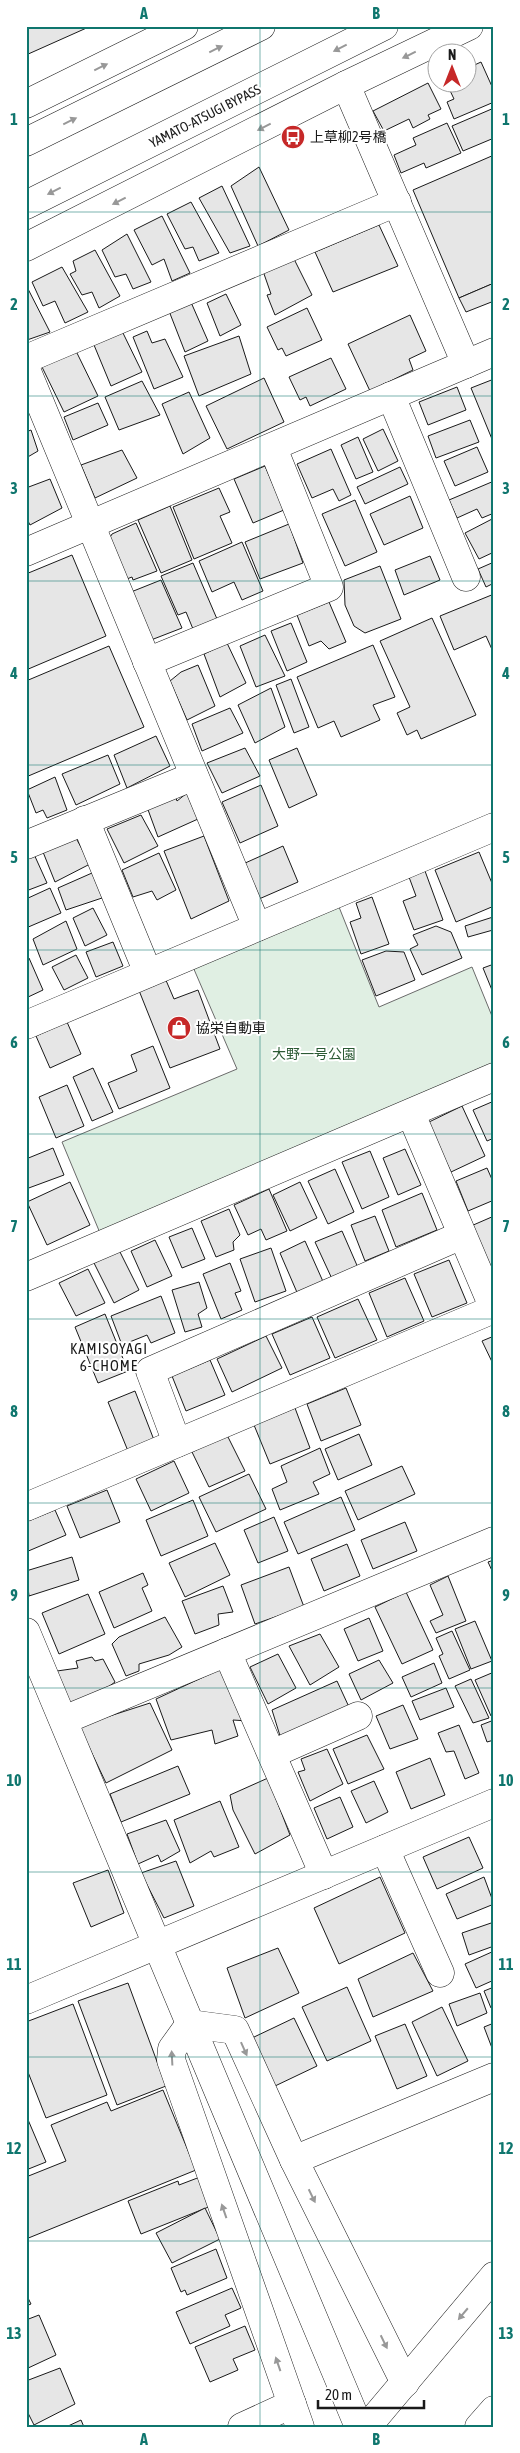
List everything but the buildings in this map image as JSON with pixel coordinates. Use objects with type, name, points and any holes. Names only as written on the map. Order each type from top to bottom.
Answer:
[{"type":"main road","points":[[26,104],[184,26]]},
{"type":"main road","points":[[26,142],[261,26]]},
{"type":"main road","name":"YAMATO-ATSUGI BYPASS","points":[[26,205],[384,26]]},
{"type":"main road","points":[[26,248],[346,85],[469,26]]},
{"type":"main road","points":[[346,85],[466,364]]},
{"type":"main road","points":[[26,359],[397,202]]},
{"type":"main road","points":[[26,552],[494,352]]},
{"type":"main road","points":[[26,369],[257,927]]},
{"type":"main road","points":[[391,396],[466,577]]},
{"type":"main road","points":[[147,662],[328,587],[272,448]]},
{"type":"main road","points":[[26,845],[194,776]]},
{"type":"main road","points":[[85,820],[148,973]]},
{"type":"main road","points":[[26,1025],[494,827]]},
{"type":"main road","points":[[26,1278],[494,1077]]},
{"type":"main road","points":[[26,1507],[494,1309],[410,1114]]},
{"type":"main road","points":[[177,1443],[150,1370],[462,1235]]},
{"type":"main road","points":[[64,1720],[494,1541]]},
{"type":"main road","points":[[26,1632],[359,2423],[405,2383],[494,2276]]},
{"type":"main road","points":[[227,1652],[324,1875]]},
{"type":"main road","points":[[272,1754],[358,1716]]},
{"type":"main road","points":[[26,2000],[494,1803]]},
{"type":"main road","points":[[386,1848],[440,1973]]},
{"type":"main road","points":[[190,2024],[235,2030],[294,2160],[405,2383]]},
{"type":"main road","points":[[190,2024],[172,2049],[171,2060],[296,2415],[242,2427]]},
{"type":"main road","points":[[294,2160],[494,2077]]},
{"type":"main road","points":[[479,2427],[494,2410]]},
{"type":"green space","name":"大野一号公園","points":[[339,907],[379,1007],[472,967],[494,1021],[494,1064],[100,1233],[62,1142],[237,1069],[193,967]]},
{"type":"place","name":"上草柳2号橋","points":[[293,137]]},
{"type":"place","name":"協栄自動車","points":[[179,1028]]},
{"type":"district","name":"KAMISOYAGI 6-CHOME","points":[[109,1356]]}]
